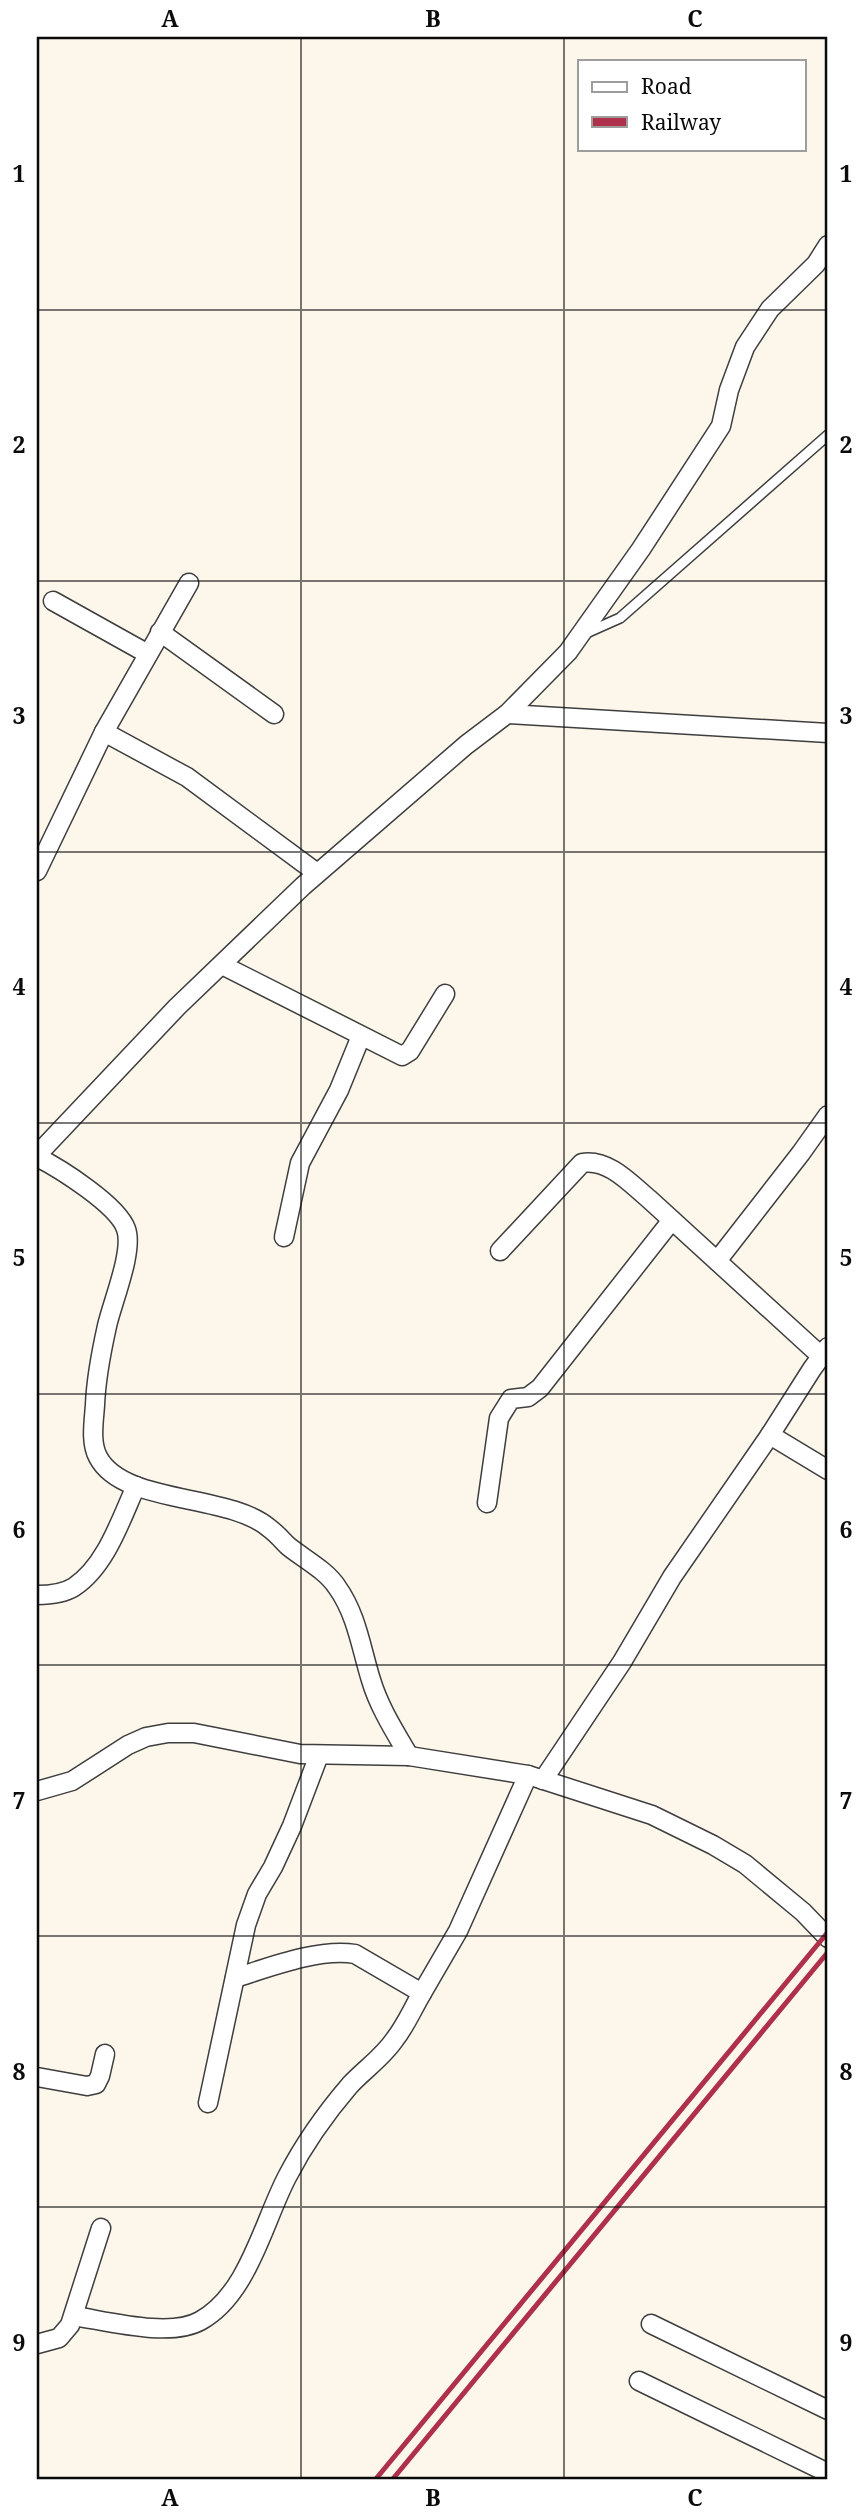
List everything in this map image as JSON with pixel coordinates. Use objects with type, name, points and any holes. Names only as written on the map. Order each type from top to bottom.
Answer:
[{"type":"street","points":[[409,1756],[388,1721],[372,1683],[352,1614],[335,1583],[268,1527],[247,1514],[136,1486],[110,1474],[97,1456],[93,1438],[96,1375],[125,1258],[127,1230],[122,1220],[100,1199],[60,1169],[37,1156],[177,1007],[317,873],[506,713],[568,652],[640,549],[721,425],[729,390],[745,347],[770,309],[816,264],[828,245]]},
{"type":"street","points":[[37,871],[104,732],[189,583]]},
{"type":"street","points":[[53,601],[148,654]]},
{"type":"street","points":[[160,632],[274,714]]},
{"type":"street","points":[[506,713],[828,733]]},
{"type":"street","points":[[104,732],[187,777],[317,873]]},
{"type":"street","points":[[222,965],[395,1054],[406,1055],[445,994]]},
{"type":"street","points":[[284,1237],[300,1163],[339,1090],[361,1036]]},
{"type":"street","points":[[717,1261],[828,1115]]},
{"type":"street","points":[[74,2316],[174,2329],[199,2322],[214,2312],[230,2293],[252,2258],[287,2177],[323,2119],[352,2083],[396,2038],[458,1931],[536,1777],[622,1662],[672,1577],[825,1352],[622,1177],[602,1164],[591,1161],[582,1163],[500,1251]]},
{"type":"street","points":[[487,1503],[499,1418],[506,1404],[516,1397],[527,1397],[540,1388],[672,1220]]},
{"type":"street","points":[[771,1435],[828,1470]]},
{"type":"street","points":[[37,1595],[53,1595],[73,1588],[92,1570],[112,1539],[136,1486]]},
{"type":"street","points":[[37,1791],[72,1781],[128,1745],[146,1737],[168,1733],[194,1733],[300,1754],[409,1756],[536,1777],[652,1815],[713,1844],[745,1864],[803,1912],[828,1938]]},
{"type":"street","points":[[208,2103],[246,1925],[257,1894],[292,1826],[319,1755]]},
{"type":"street","points":[[235,1978],[292,1961],[344,1952],[355,1954],[422,1993]]},
{"type":"street","points":[[37,2077],[87,2086],[96,2084],[105,2054]]},
{"type":"street","points":[[37,2344],[59,2338],[66,2333],[74,2316],[101,2228]]},
{"type":"street","points":[[651,2324],[828,2410]]},
{"type":"street","points":[[639,2381],[828,2473]]},
{"type":"lane","points":[[581,635],[620,618],[828,435]]},
{"type":"railway","points":[[375,2480],[828,1932]]},
{"type":"railway","points":[[392,2480],[828,1952]]}]
